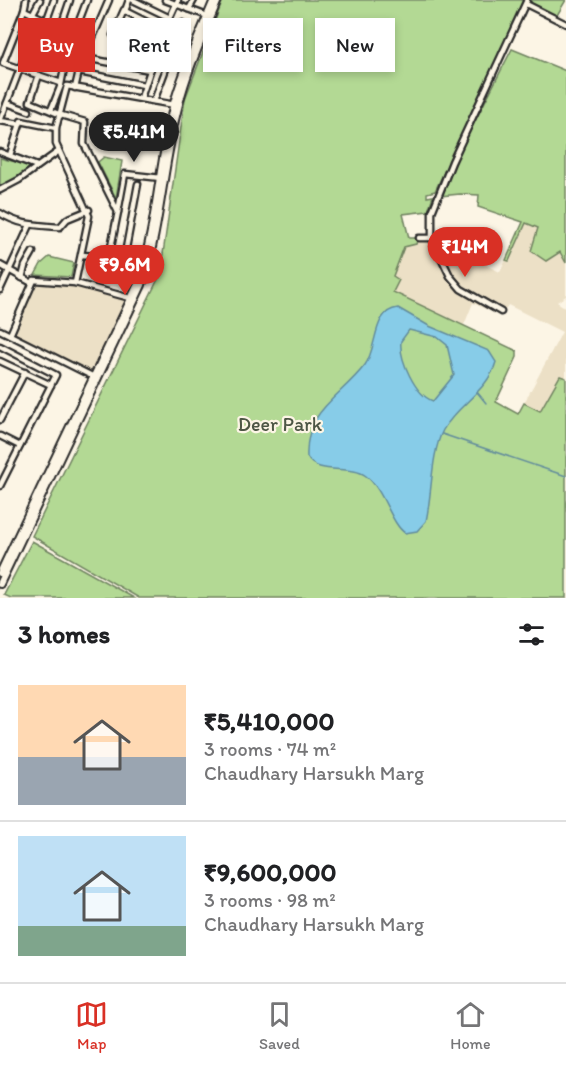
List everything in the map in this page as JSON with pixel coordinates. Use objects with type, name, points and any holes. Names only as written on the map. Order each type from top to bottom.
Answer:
[{"type":"street","points":[[18,68],[2,63],[26,0]]},
{"type":"street","points":[[32,15],[40,0]]},
{"type":"street","points":[[47,18],[54,0]]},
{"type":"street","points":[[64,18],[70,0]]},
{"type":"street","points":[[80,18],[87,0]]},
{"type":"street","points":[[95,34],[109,0]]},
{"type":"street","points":[[120,18],[131,0],[170,18],[177,2]]},
{"type":"street","points":[[165,0],[177,2],[209,16]]},
{"type":"street","points":[[189,9],[194,0]]},
{"type":"street","points":[[0,573],[134,299],[144,266],[176,105],[214,0]]},
{"type":"street","points":[[209,16],[218,0]]},
{"type":"street","points":[[501,312],[458,287],[450,276],[432,238],[432,212],[526,2],[566,24]]},
{"type":"street","points":[[24,10],[37,18]]},
{"type":"street","points":[[124,10],[138,18]]},
{"type":"street","points":[[20,72],[0,121],[20,124]]},
{"type":"street","points":[[28,72],[75,88],[176,105]]},
{"type":"street","points":[[64,72],[61,116],[56,128],[55,139],[89,210],[88,226],[75,282]]},
{"type":"street","points":[[75,88],[79,72]]},
{"type":"street","points":[[89,72],[144,85]]},
{"type":"street","points":[[141,98],[149,72]]},
{"type":"street","points":[[154,101],[165,72]]},
{"type":"street","points":[[39,75],[30,102],[61,116],[85,121],[84,144],[118,212]]},
{"type":"street","points":[[51,110],[63,84]]},
{"type":"street","points":[[0,103],[29,111]]},
{"type":"street","points":[[10,155],[21,121],[28,120],[56,128]]},
{"type":"street","points":[[0,190],[20,180],[59,151]]},
{"type":"street","points":[[0,152],[37,166]]},
{"type":"street","points":[[109,257],[125,174],[163,178]]},
{"type":"street","points":[[82,255],[124,259],[138,184]]},
{"type":"street","points":[[0,213],[9,220],[30,225],[60,227],[67,219],[89,210]]},
{"type":"street","points":[[0,290],[30,225]]},
{"type":"street","points":[[419,238],[432,238]]},
{"type":"street","points":[[22,278],[25,266],[33,252]]},
{"type":"street","points":[[0,266],[32,283]]},
{"type":"street","points":[[10,335],[35,280],[75,282],[134,299]]},
{"type":"street","points":[[0,330],[96,378]]},
{"type":"street","points":[[0,346],[56,375],[0,486]]},
{"type":"street","points":[[0,360],[51,385]]},
{"type":"street","points":[[60,368],[63,361]]},
{"type":"street","points":[[0,420],[25,372]]},
{"type":"street","points":[[0,436],[20,446]]},
{"type":"street","points":[[0,584],[27,518]]},
{"type":"shaded area","points":[[526,223],[538,228],[560,251],[566,263],[566,296],[557,302],[566,308],[566,378],[560,376],[540,411],[524,403],[562,332],[508,305],[501,316],[473,303],[464,325],[393,292],[393,276],[404,247],[416,244],[418,238],[432,238],[448,267],[457,243],[473,248],[469,257],[500,272],[506,260],[509,261]]},
{"type":"shaded area","points":[[35,282],[75,284],[128,300],[93,374],[12,334]]},
{"type":"green space","name":"Deer Park","points":[[223,0],[525,0],[435,191],[427,193],[427,197],[433,196],[428,211],[403,214],[409,238],[418,238],[416,244],[404,247],[393,276],[399,280],[393,292],[517,351],[517,357],[496,402],[518,414],[524,403],[540,411],[560,376],[566,378],[566,598],[139,598],[32,536],[160,275],[185,99],[203,52],[203,72],[303,72],[303,18],[216,18]]},
{"type":"green space","points":[[532,0],[566,0],[556,17],[530,3]]},
{"type":"green space","points":[[512,49],[566,71],[566,263],[560,252],[546,261],[531,251],[538,228],[526,223],[509,261],[506,260],[523,222],[478,207],[479,195],[439,196]]},
{"type":"green space","points":[[104,157],[122,161],[116,198],[98,162]]},
{"type":"green space","points":[[0,158],[31,166],[19,178],[0,187]]},
{"type":"green space","points":[[49,257],[74,263],[71,277],[35,275],[41,264]]},
{"type":"green space","points":[[32,541],[134,598],[11,598],[4,595]]},
{"type":"water","points":[[398,308],[429,326],[489,351],[496,362],[480,389],[456,412],[443,430],[436,450],[426,521],[417,531],[405,533],[400,529],[378,490],[366,476],[352,471],[318,466],[307,457],[308,441],[318,415],[365,365],[380,323],[390,311]],"holes":[[[409,330],[437,337],[447,345],[454,375],[433,401],[420,392],[414,384],[403,357],[401,341]]]},
{"type":"waterway","points":[[477,392],[486,403]]},
{"type":"waterway","points":[[442,434],[566,476]]}]
